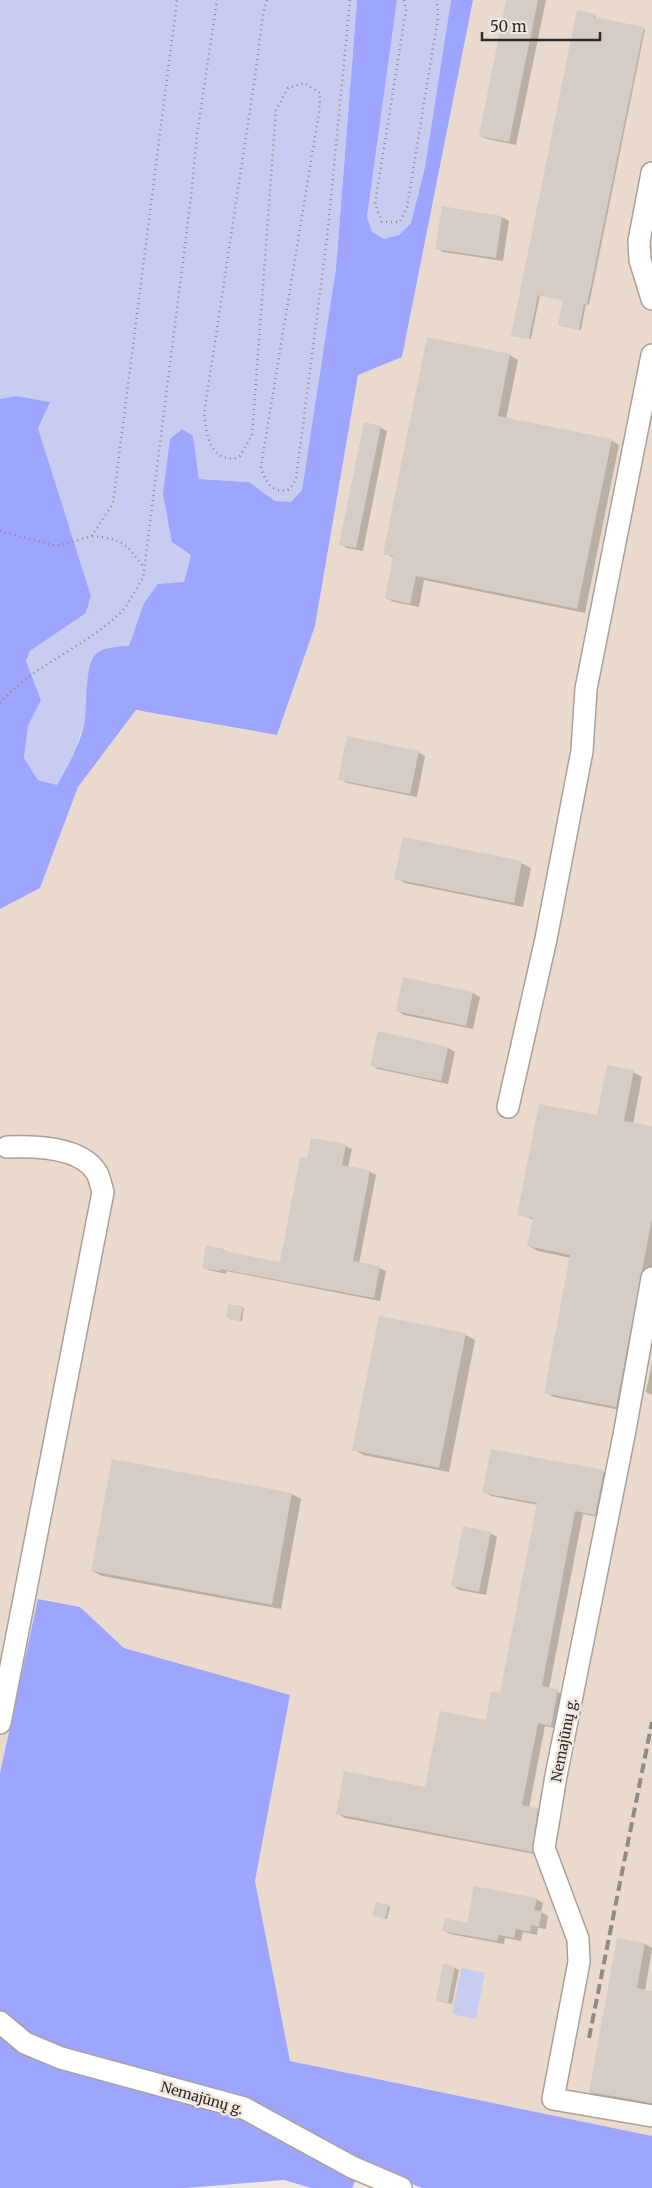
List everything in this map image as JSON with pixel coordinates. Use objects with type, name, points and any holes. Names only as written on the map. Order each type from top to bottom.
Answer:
[{"type":"street","points":[[652,173],[639,241],[640,260],[652,299]]},
{"type":"street","points":[[508,1107],[546,939],[582,751],[586,689],[652,355]]},
{"type":"street","points":[[0,1723],[103,1192],[96,1172],[81,1159],[67,1152],[34,1146],[7,1147]]},
{"type":"street","name":"Nemajūnų g.","points":[[652,1278],[625,1430],[556,1776],[544,1848],[578,1939],[579,1962],[553,2099],[652,2116]]},
{"type":"street","name":"Nemajūnų g.","points":[[0,2022],[25,2043],[61,2058],[244,2108],[352,2166],[400,2188]]},
{"type":"path","points":[[92,536],[113,503],[177,0]]},
{"type":"path","points":[[0,703],[14,687],[90,637],[119,615],[143,578],[191,198],[196,134],[217,0]]},
{"type":"path","points":[[267,0],[263,14],[254,87],[204,414],[208,443],[217,454],[233,459],[240,456],[252,435],[276,110],[288,88],[304,83],[320,93],[319,112],[261,467],[267,484],[273,489],[284,491],[294,485],[296,479],[326,238],[350,0]]},
{"type":"path","points":[[404,0],[406,10],[375,204],[382,222],[400,222],[407,207],[438,18],[437,0]]},
{"type":"path","points":[[0,531],[57,546],[92,536],[114,538],[130,548],[144,568]]},
{"type":"shaded area","points":[[0,0],[357,0],[336,268],[302,490],[291,503],[275,501],[249,482],[199,479],[193,436],[191,555],[184,582],[144,603],[129,647],[107,648],[90,667],[85,720],[75,751],[57,785],[38,780],[24,758],[28,726],[41,700],[26,661],[30,651],[86,613],[91,596],[38,428],[16,396],[0,399]]},
{"type":"shaded area","points":[[357,0],[397,0],[367,217],[372,232],[384,239],[399,235],[411,223],[425,167],[451,0],[473,0],[402,357],[358,375],[315,626],[277,735],[136,710],[78,787],[40,888],[0,909],[0,399],[16,396],[50,402],[38,428],[91,596],[86,613],[30,651],[26,661],[41,700],[28,726],[24,758],[38,780],[57,785],[81,736],[85,718],[88,675],[92,659],[100,651],[112,647],[129,646],[144,603],[158,584],[184,582],[191,555],[172,542],[163,494],[170,439],[182,429],[193,436],[199,479],[249,482],[275,501],[291,502],[302,490],[336,268]]},
{"type":"shaded area","points":[[397,0],[451,0],[425,167],[411,223],[399,235],[384,239],[372,232],[367,217]]},
{"type":"shaded area","points":[[473,0],[652,0],[652,2136],[290,2061],[255,1881],[290,1695],[124,1648],[80,1607],[39,1599],[0,1773],[0,909],[40,888],[78,787],[136,710],[277,735],[315,626],[358,375],[402,357]]},
{"type":"shaded area","points":[[38,1599],[80,1607],[124,1648],[290,1695],[255,1881],[290,2061],[652,2136],[652,2188],[422,2188],[363,2164],[352,2188],[311,2188],[284,2180],[186,2188],[0,2188],[0,1773]]},
{"type":"shaded area","points":[[461,1968],[485,1973],[476,2019],[452,2014]]},
{"type":"building","points":[[506,0],[538,0],[509,142],[479,136]]},
{"type":"building","points":[[577,10],[595,14],[594,17],[644,27],[587,305],[584,304],[579,330],[558,325],[563,300],[538,295],[529,339],[511,336]]},
{"type":"building","points":[[442,206],[502,216],[496,258],[435,249]]},
{"type":"building","points":[[427,337],[510,354],[498,416],[612,439],[577,609],[416,576],[410,604],[385,598],[393,556],[383,554]]},
{"type":"building","points":[[364,422],[381,426],[356,548],[339,545]]},
{"type":"building","points":[[347,736],[419,751],[410,794],[338,780]]},
{"type":"building","points":[[403,837],[522,861],[514,903],[394,879]]},
{"type":"building","points":[[403,977],[473,992],[466,1026],[396,1011]]},
{"type":"building","points":[[378,1031],[448,1047],[441,1081],[370,1066]]},
{"type":"building","points":[[607,1065],[634,1070],[624,1121],[652,1126],[652,1219],[616,1407],[544,1393],[570,1255],[527,1246],[533,1218],[517,1215],[539,1104],[597,1115]]},
{"type":"building","points":[[311,1138],[346,1144],[342,1165],[370,1170],[353,1261],[380,1266],[374,1298],[220,1269],[220,1271],[202,1268],[206,1245],[224,1249],[223,1251],[280,1262],[300,1157],[307,1158]]},
{"type":"building","points":[[228,1304],[243,1306],[240,1321],[226,1318]]},
{"type":"building","points":[[379,1316],[466,1333],[439,1468],[352,1450]]},
{"type":"building","points":[[491,1449],[604,1470],[595,1515],[575,1511],[542,1686],[558,1689],[551,1726],[538,1723],[522,1805],[538,1808],[532,1852],[336,1814],[344,1771],[425,1787],[440,1711],[486,1720],[491,1691],[500,1693],[537,1503],[482,1493]]},
{"type":"building","points":[[112,1459],[292,1493],[272,1605],[91,1571]]},
{"type":"building","points":[[463,1526],[491,1532],[479,1592],[451,1586]]},
{"type":"building","points":[[474,1886],[537,1898],[534,1910],[542,1911],[539,1927],[531,1925],[530,1932],[516,1929],[514,1938],[499,1935],[497,1941],[442,1931],[445,1918],[467,1923]]},
{"type":"building","points":[[376,1902],[389,1905],[385,1919],[372,1916]]},
{"type":"building","points":[[617,1938],[645,1943],[637,1988],[652,1991],[652,2103],[589,2092]]},
{"type":"building","points":[[443,1964],[455,1966],[448,2003],[436,2000]]},
{"type":"railway","points":[[589,2038],[652,1722]]}]
